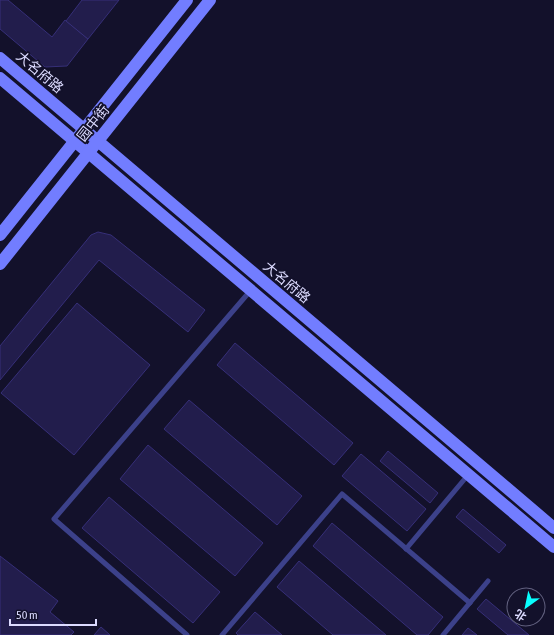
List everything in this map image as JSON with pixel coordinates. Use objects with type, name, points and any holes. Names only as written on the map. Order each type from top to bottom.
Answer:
[{"type":"street","name":"园中街","points":[[0,235],[188,0]]},
{"type":"street","name":"园中街","points":[[0,264],[210,0]]},
{"type":"street","name":"大名府路","points":[[0,58],[554,528]]},
{"type":"street","name":"大名府路","points":[[0,78],[554,547]]},
{"type":"lane","points":[[187,635],[54,519],[251,290]]},
{"type":"lane","points":[[406,549],[469,475]]},
{"type":"lane","points":[[222,635],[342,494],[470,603]]},
{"type":"lane","points":[[443,635],[488,581]]},
{"type":"building","points":[[0,0],[8,0],[52,37],[65,20],[88,39],[67,66],[45,67],[0,29]]},
{"type":"building","points":[[82,0],[119,0],[88,39],[66,21]]},
{"type":"building","points":[[98,232],[111,235],[205,310],[188,332],[99,260],[0,380],[0,346],[91,235]]},
{"type":"building","points":[[77,303],[150,365],[74,455],[1,393]]},
{"type":"building","points":[[235,343],[353,443],[334,465],[217,365]]},
{"type":"building","points":[[189,400],[302,496],[277,525],[164,429]]},
{"type":"building","points":[[148,445],[263,543],[235,576],[120,479]]},
{"type":"building","points":[[388,451],[438,493],[430,503],[380,461]]},
{"type":"building","points":[[361,454],[426,509],[407,531],[342,476]]},
{"type":"building","points":[[109,497],[220,592],[193,623],[82,528]]},
{"type":"building","points":[[463,509],[506,545],[499,553],[456,517]]},
{"type":"building","points":[[332,523],[443,617],[428,635],[417,635],[313,546]]},
{"type":"building","points":[[0,556],[58,601],[50,612],[74,632],[71,635],[0,635]]},
{"type":"building","points":[[299,561],[386,635],[333,635],[277,587]]},
{"type":"building","points":[[486,599],[506,616],[506,627],[519,627],[529,635],[508,635],[477,609]]},
{"type":"building","points":[[255,612],[282,635],[238,635],[236,633]]},
{"type":"building","points":[[101,627],[110,635],[94,635]]},
{"type":"building","points":[[468,628],[477,635],[462,635]]}]
